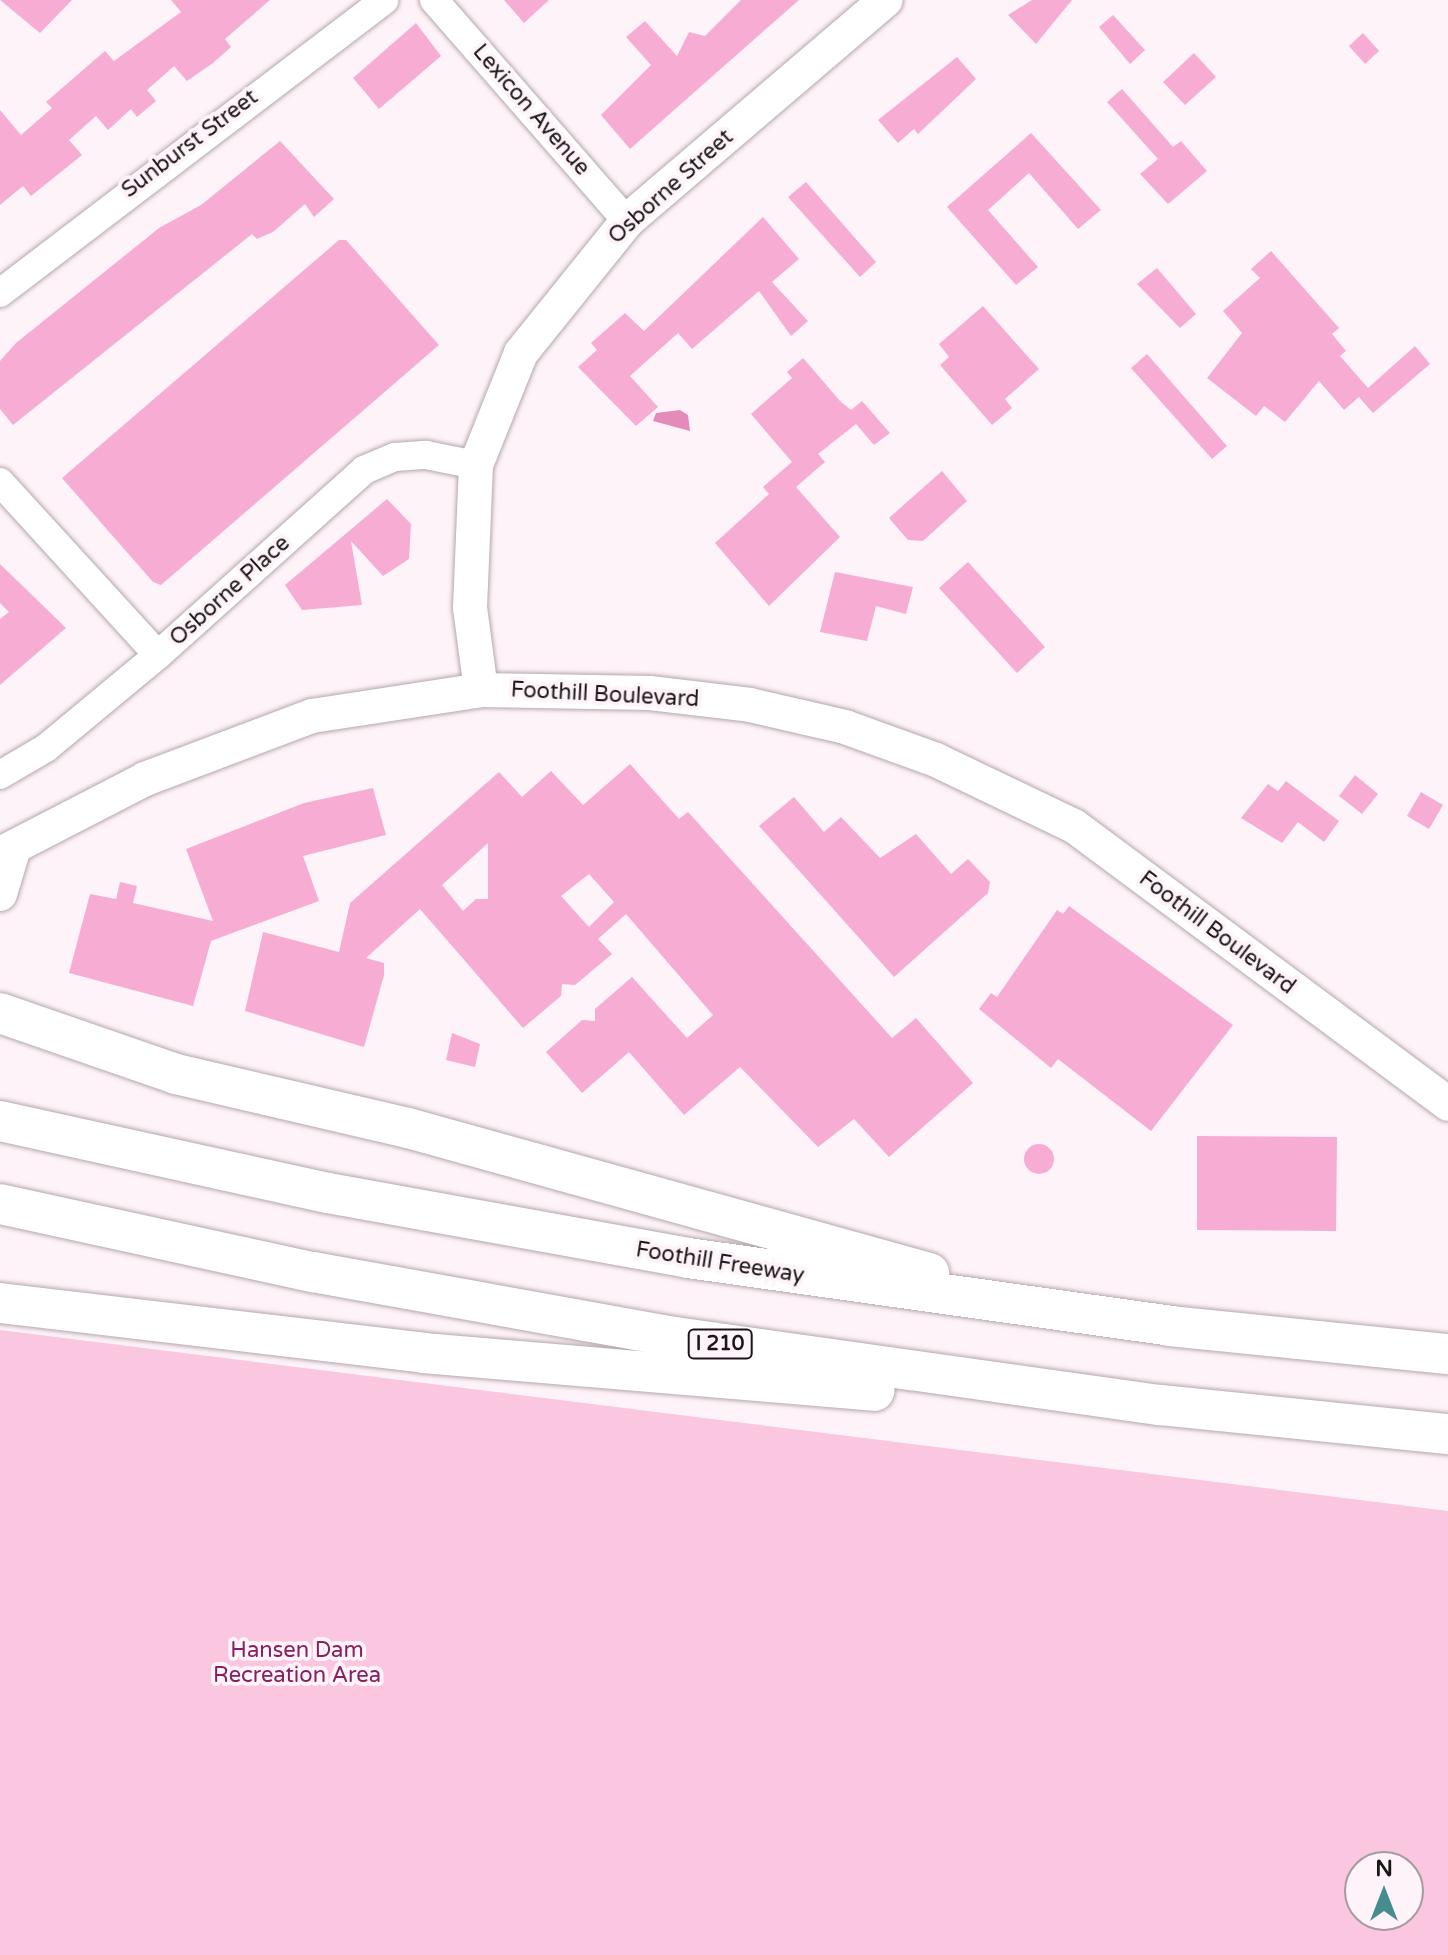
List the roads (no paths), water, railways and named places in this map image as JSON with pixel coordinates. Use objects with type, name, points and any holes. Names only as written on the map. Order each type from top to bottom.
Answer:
[{"type":"highway","points":[[0,1013],[176,1074],[408,1128],[1051,1311]]},
{"type":"highway","name":"Foothill Freeway","points":[[0,1121],[571,1238],[1051,1311],[1448,1354]]},
{"type":"highway","name":"I 210","points":[[0,1204],[313,1272],[675,1337],[1146,1404],[1448,1435]]},
{"type":"highway","points":[[0,1303],[600,1371],[1448,1435]]},
{"type":"main road","name":"Osborne Street","points":[[481,690],[470,608],[476,465],[493,410],[521,353],[627,221],[886,0]]},
{"type":"main road","name":"Foothill Boulevard","points":[[0,894],[6,852],[145,779],[312,716],[481,690],[650,693],[750,705],[845,727],[936,760],[1074,826],[1448,1104]]},
{"type":"street","name":"Sunburst Street","points":[[0,293],[384,0]]},
{"type":"street","name":"Lexicon Avenue","points":[[434,0],[627,221]]},
{"type":"street","name":"Osborne Place","points":[[0,775],[46,748],[158,655],[364,470],[395,457],[426,455],[476,465]]},
{"type":"street","points":[[0,482],[158,655]]},
{"type":"park label","name":"Hansen Dam Recreation Area","points":[[297,1662]]}]
